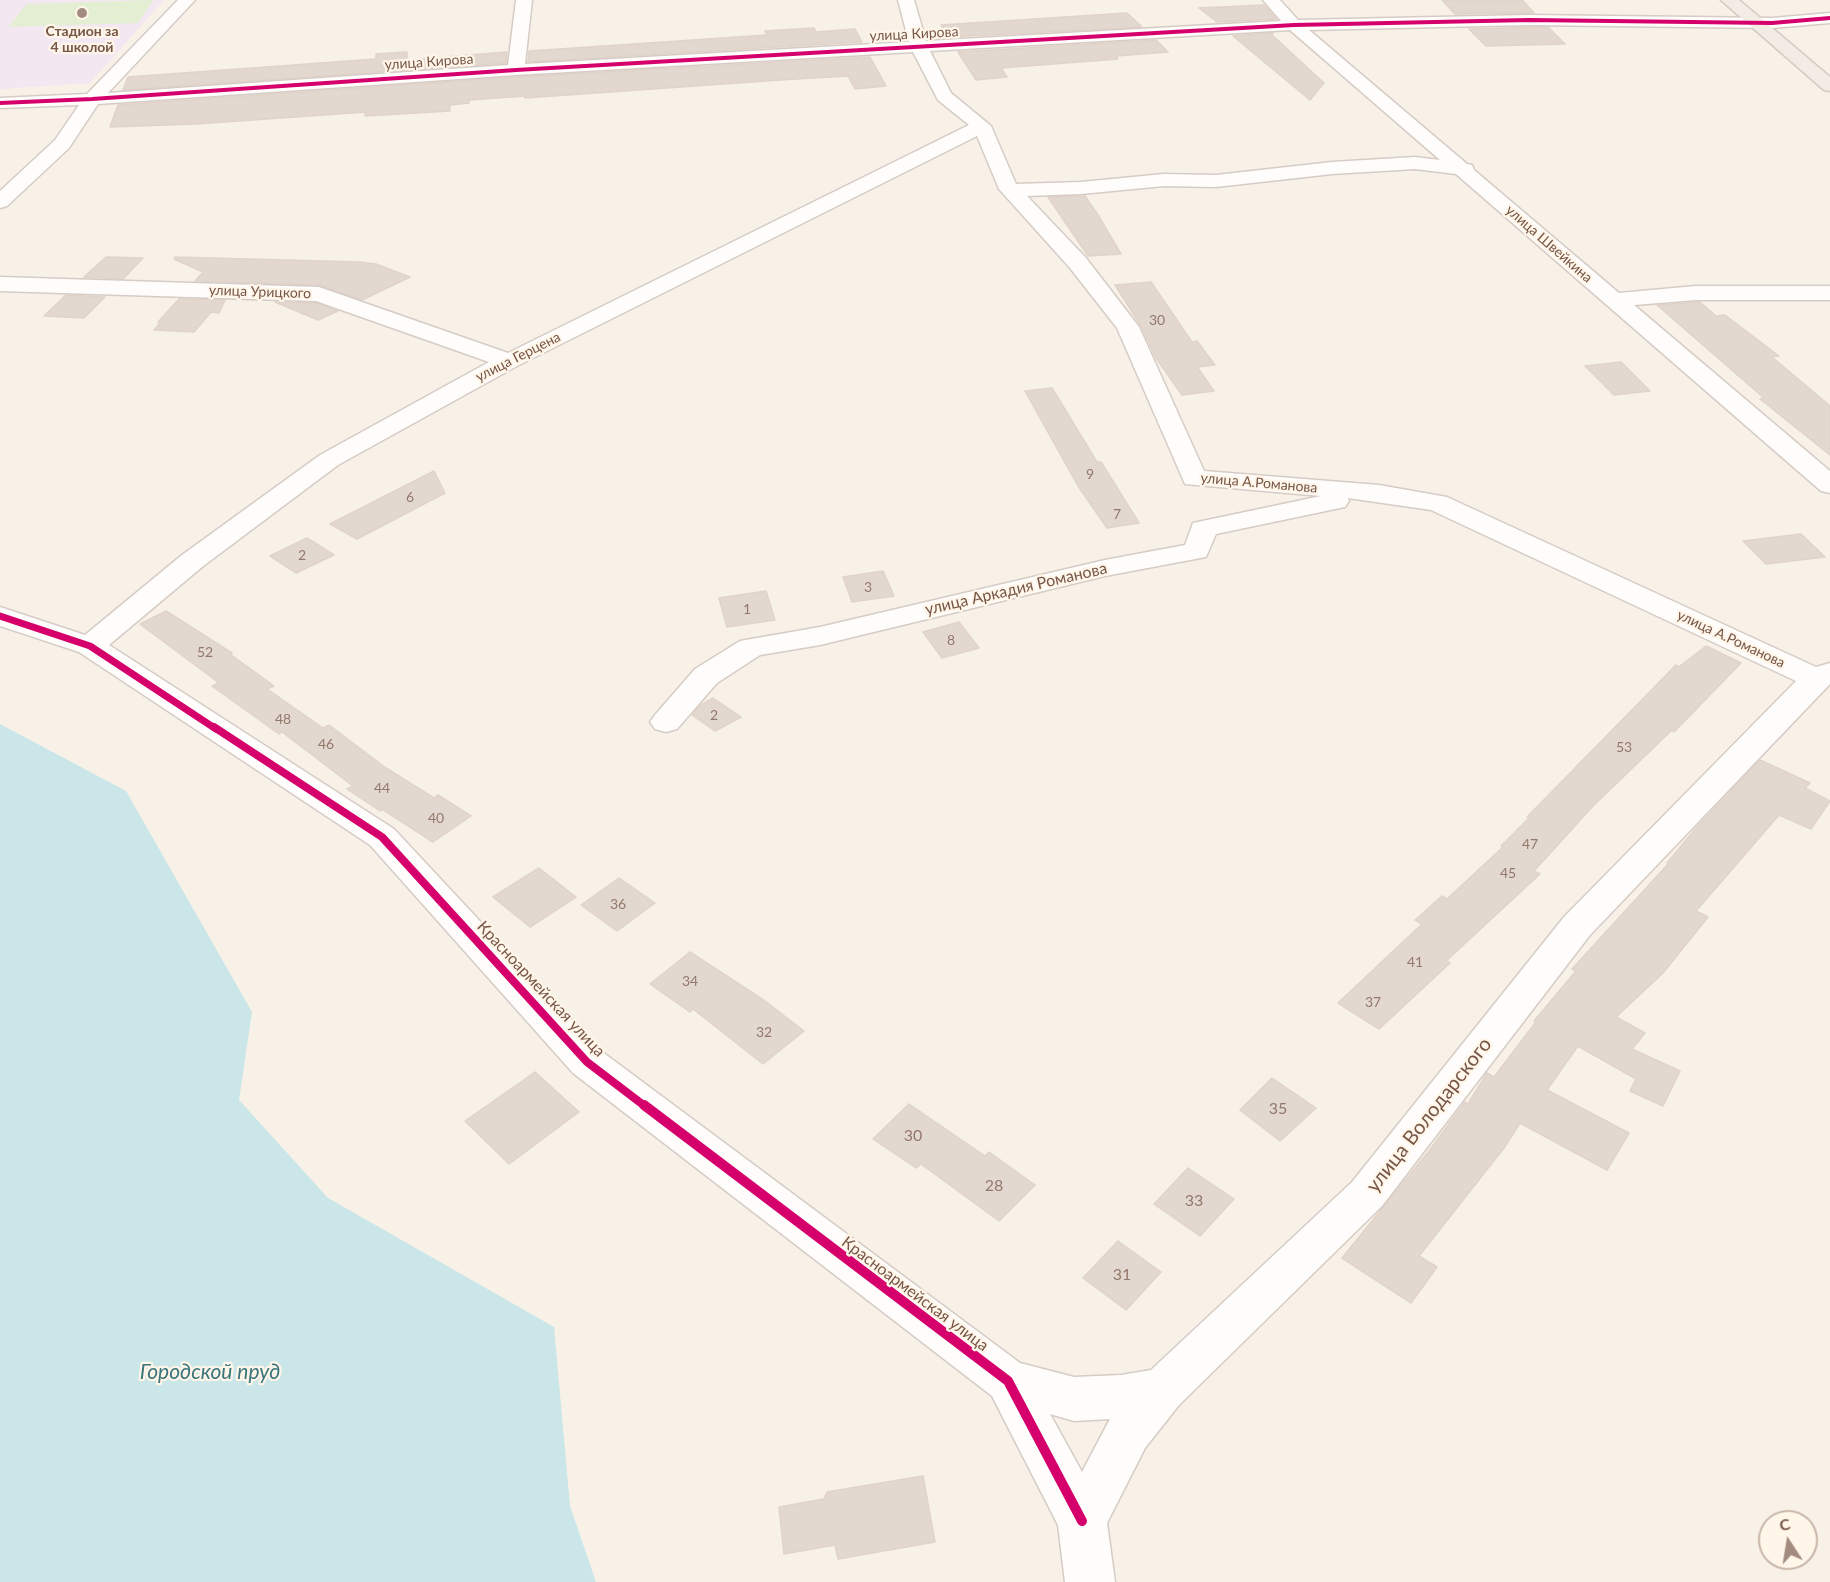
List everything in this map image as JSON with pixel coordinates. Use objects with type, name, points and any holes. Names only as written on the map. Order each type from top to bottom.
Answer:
[{"type":"main road","points":[[1729,0],[1830,86]]},
{"type":"street","points":[[0,202],[62,144],[92,99],[187,0]]},
{"type":"street","points":[[516,70],[524,0]]},
{"type":"street","name":"улица А.Романова","points":[[906,0],[919,47],[944,96],[982,126],[1006,185],[1078,263],[1128,327],[1194,478],[1379,492],[1438,503],[1823,676]]},
{"type":"street","name":"улица Швейкина","points":[[1270,0],[1294,25],[1465,169],[1830,485]]},
{"type":"street","name":"улица Кирова","points":[[0,103],[92,99],[516,70],[1294,25],[1529,20],[1756,23],[1830,18]]},
{"type":"street","name":"улица Герцена","points":[[90,646],[192,561],[329,460],[509,361],[982,126]]},
{"type":"street","points":[[1010,190],[1081,188],[1164,180],[1216,181],[1415,163],[1465,169]]},
{"type":"street","name":"улица Урицкого","points":[[0,284],[319,294],[509,361]]},
{"type":"street","points":[[1614,300],[1696,293],[1830,293]]},
{"type":"street","name":"улица Аркадия Романова","points":[[666,722],[706,676],[751,647],[820,636],[1105,568],[1196,551],[1202,539],[1203,529],[1272,512],[1379,492]]},
{"type":"street","name":"Красноармейская улица","points":[[0,616],[90,646],[382,837],[587,1062],[1008,1381],[1083,1521]]},
{"type":"street","name":"улица Володарского","points":[[1083,1521],[1128,1432],[1163,1390],[1367,1194],[1577,926],[1823,676]]},
{"type":"street","points":[[1008,1381],[1074,1399],[1121,1397],[1163,1390]]},
{"type":"street","points":[[1083,1521],[1090,1582]]},
{"type":"shaded area","points":[[0,0],[164,0],[90,83],[0,89]]},
{"type":"green space","name":"Стадион за 4 школой","points":[[153,0],[138,23],[8,27],[27,4]]},
{"type":"water","name":"Городской пруд","points":[[0,724],[126,791],[252,1012],[239,1100],[328,1198],[554,1327],[570,1506],[596,1582],[0,1582]]},
{"type":"building","points":[[1442,0],[1522,0],[1534,13],[1455,14]]},
{"type":"building","points":[[1264,5],[1276,19],[1217,22],[1199,8]]},
{"type":"building","points":[[1127,13],[1142,27],[949,37],[941,25]]},
{"type":"building","points":[[1548,27],[1565,44],[1486,46],[1469,29]]},
{"type":"building","points":[[814,28],[816,32],[855,29],[862,42],[528,62],[529,51],[767,35],[765,31]]},
{"type":"building","points":[[1273,33],[1272,35],[1324,83],[1310,100],[1233,36]]},
{"type":"building","points":[[1156,40],[1168,52],[1116,56],[1118,59],[1001,68],[1007,77],[976,80],[958,52]]},
{"type":"building","points":[[407,52],[407,60],[507,52],[506,63],[123,90],[128,77],[376,59],[376,54]]},
{"type":"building","points":[[870,57],[886,86],[855,89],[848,76],[469,100],[469,103],[450,105],[450,111],[365,116],[366,112],[196,124],[110,127],[118,105],[516,77]]},
{"type":"building","points":[[1085,196],[1121,254],[1088,256],[1048,197]]},
{"type":"building","points":[[106,257],[143,258],[123,279],[84,277]]},
{"type":"building","points":[[175,257],[359,262],[376,264],[410,277],[362,300],[319,285],[195,281],[203,272],[174,259]]},
{"type":"building","points":[[1151,282],[1192,342],[1197,341],[1215,365],[1197,367],[1214,391],[1182,395],[1156,358],[1141,326],[1115,285]]},
{"type":"building","points":[[66,295],[105,297],[84,318],[44,316]]},
{"type":"building","points":[[179,299],[225,300],[219,313],[211,312],[194,332],[154,330],[161,322],[158,322]]},
{"type":"building","points":[[275,302],[316,303],[338,311],[318,320]]},
{"type":"building","points":[[1700,302],[1716,316],[1725,315],[1779,356],[1772,357],[1830,406],[1830,455],[1760,399],[1764,398],[1657,305]]},
{"type":"building","points":[[1621,362],[1650,391],[1614,395],[1585,366]]},
{"type":"building","points":[[1052,388],[1097,462],[1101,462],[1139,523],[1107,528],[1078,486],[1025,391]]},
{"type":"building","points":[[434,471],[445,493],[357,539],[330,524]]},
{"type":"building","points":[[1801,534],[1825,557],[1766,564],[1743,541]]},
{"type":"building","points":[[307,538],[334,555],[296,573],[270,556]]},
{"type":"building","points":[[883,571],[894,596],[852,602],[843,577]]},
{"type":"building","points":[[766,591],[775,620],[727,627],[719,598]]},
{"type":"building","points":[[166,611],[232,653],[230,654],[274,686],[267,689],[323,728],[329,725],[386,768],[434,798],[438,795],[471,816],[433,842],[347,789],[353,786],[282,732],[279,734],[212,686],[219,683],[140,624]]},
{"type":"building","points":[[959,622],[979,648],[942,658],[923,632]]},
{"type":"building","points":[[1706,646],[1741,663],[1674,732],[1672,730],[1593,806],[1534,871],[1540,874],[1446,961],[1450,963],[1379,1029],[1338,1003],[1422,924],[1415,920],[1442,896],[1447,899],[1503,847],[1501,846],[1529,818],[1527,817],[1676,665],[1679,667]]},
{"type":"building","points":[[713,698],[741,717],[715,731],[692,715],[701,705]]},
{"type":"building","points":[[1760,760],[1810,783],[1805,788],[1830,801],[1811,829],[1779,815],[1696,911],[1708,917],[1663,973],[1616,1017],[1645,1033],[1632,1049],[1680,1071],[1663,1106],[1630,1091],[1636,1079],[1578,1046],[1547,1090],[1629,1133],[1607,1170],[1520,1123],[1504,1148],[1419,1256],[1437,1267],[1411,1303],[1342,1258],[1429,1151],[1465,1102],[1468,1104],[1487,1073],[1494,1077],[1536,1022],[1534,1021],[1576,971],[1572,969],[1669,863],[1667,863],[1697,827]]},
{"type":"building","points":[[539,868],[576,897],[530,927],[493,897]]},
{"type":"building","points":[[619,878],[655,903],[617,931],[581,905]]},
{"type":"building","points":[[690,952],[765,1001],[804,1031],[763,1064],[693,1009],[690,1012],[650,984]]},
{"type":"building","points":[[535,1072],[579,1112],[509,1164],[465,1121]]},
{"type":"building","points":[[1272,1078],[1316,1108],[1280,1141],[1240,1110]]},
{"type":"building","points":[[909,1104],[985,1156],[989,1152],[1035,1185],[999,1221],[921,1164],[916,1168],[873,1139]]},
{"type":"building","points":[[1188,1168],[1234,1199],[1200,1236],[1154,1204]]},
{"type":"building","points":[[1118,1241],[1161,1272],[1126,1310],[1083,1278]]},
{"type":"building","points":[[923,1476],[935,1542],[838,1559],[835,1545],[784,1554],[779,1507],[824,1499],[827,1492]]},
{"type":"cycle path","points":[[0,103],[92,99],[516,70],[1294,25],[1529,20],[1772,23],[1830,18]]},
{"type":"cycle path","points":[[0,616],[90,646],[382,837],[587,1062],[1008,1381],[1082,1521]]},
{"type":"place","name":"Стадион за 4 школой","points":[[82,13]]}]
